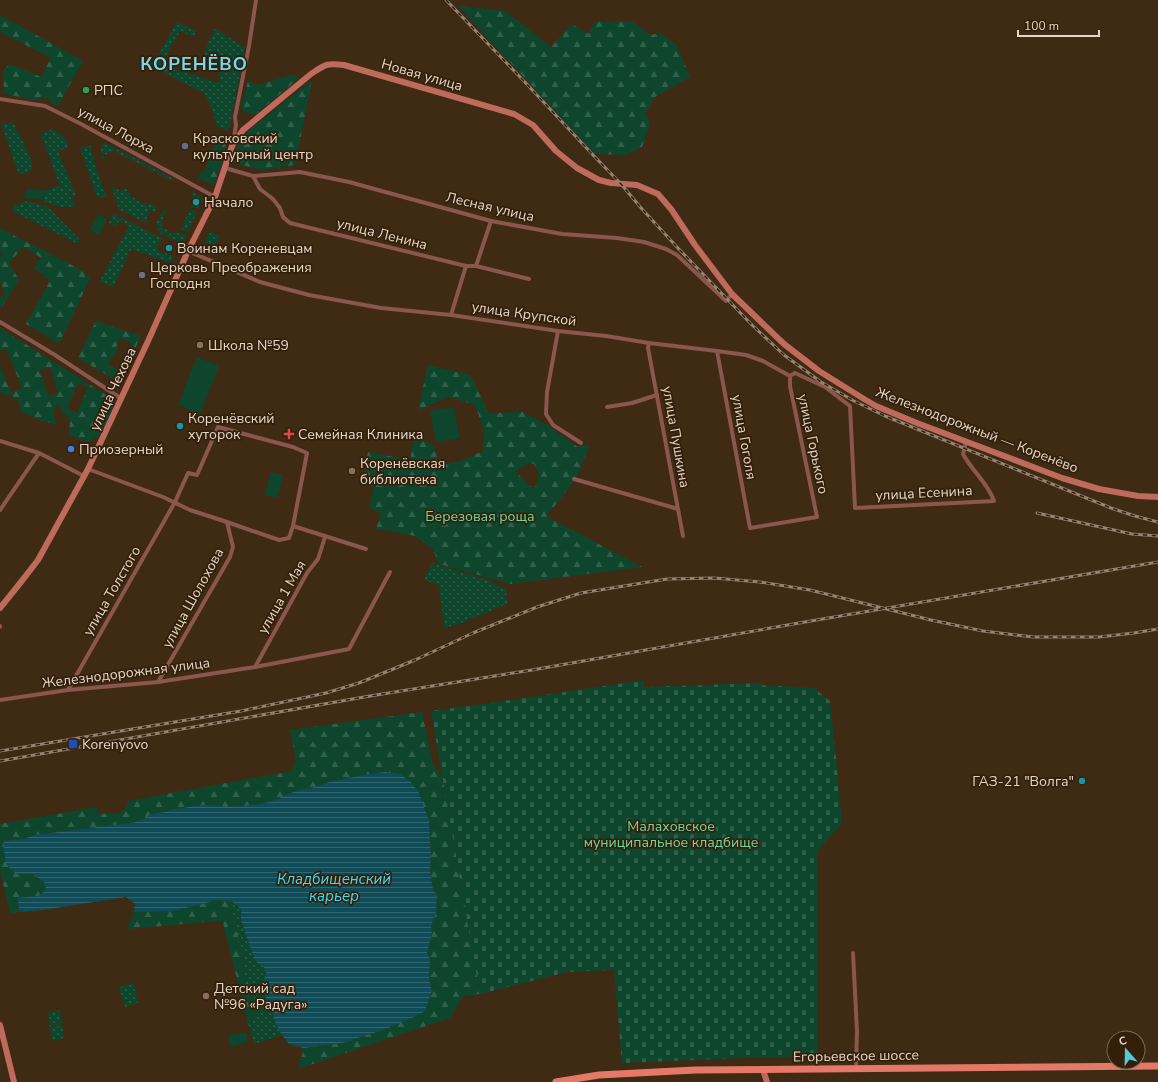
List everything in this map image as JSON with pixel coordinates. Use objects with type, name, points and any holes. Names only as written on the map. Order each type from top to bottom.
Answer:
[{"type":"main road","name":"Новая улица","points":[[225,168],[232,146],[244,130],[311,74],[323,66],[330,64],[344,65],[514,114],[533,125],[556,151],[577,168],[599,180],[612,183]]},
{"type":"main road","name":"улица Чехова","points":[[0,608],[2,602],[21,582],[38,560],[88,469],[161,314],[188,251],[215,197],[225,168]]},
{"type":"main road","name":"Железнодорожный — Коренёво","points":[[612,183],[637,186],[658,194],[671,209],[695,245],[732,294],[784,344],[819,372],[876,406],[1062,478],[1099,489],[1138,496],[1158,497]]},
{"type":"main road","points":[[0,1025],[14,1082]]},
{"type":"main road","name":"Егорьевское шоссе","points":[[556,1082],[599,1075],[695,1070],[856,1070],[1051,1066],[1158,1066]]},
{"type":"main road","points":[[764,1070],[767,1082]]},
{"type":"street","name":"Новая улица","points":[[232,146],[236,125],[235,117],[249,46],[256,0]]},
{"type":"street","name":"улица Лорха","points":[[0,99],[45,106],[82,124],[215,197]]},
{"type":"street","points":[[236,125],[240,130],[244,130]]},
{"type":"street","name":"Лесная улица","points":[[225,168],[253,176],[305,172],[348,182],[491,221],[562,234],[618,238],[644,242],[666,249],[677,255],[726,301],[732,294]]},
{"type":"street","name":"улица Ленина","points":[[253,176],[260,190],[272,199],[280,208],[283,217],[290,223],[466,266],[476,266],[529,279]]},
{"type":"street","points":[[476,266],[491,221]]},
{"type":"street","name":"улица Крупской","points":[[188,251],[260,282],[309,295],[381,308],[451,315],[558,331],[746,355],[762,361],[790,376],[795,373],[825,387],[850,406],[855,508]]},
{"type":"street","points":[[451,315],[466,266]]},
{"type":"street","points":[[0,322],[55,355],[122,399]]},
{"type":"street","points":[[558,331],[547,392],[546,414],[553,425],[582,443]]},
{"type":"street","name":"улица Пушкина","points":[[649,343],[648,348],[683,536]]},
{"type":"street","name":"улица Гоголя","points":[[717,351],[750,528],[817,517]]},
{"type":"street","name":"улица Горького","points":[[790,376],[790,386],[817,517]]},
{"type":"street","points":[[607,407],[632,403],[657,395]]},
{"type":"street","name":"улица Толстого","points":[[68,690],[175,502],[188,473],[197,475],[218,427],[293,447],[307,453],[293,526]]},
{"type":"street","points":[[0,441],[39,453],[84,476]]},
{"type":"street","name":"улица Есенина","points":[[855,508],[994,501],[991,492],[968,464],[963,454],[966,442]]},
{"type":"street","points":[[0,510],[39,453]]},
{"type":"street","points":[[88,469],[175,502],[190,510],[279,540],[289,538],[293,526],[325,537],[366,548]]},
{"type":"street","points":[[574,479],[678,509]]},
{"type":"street","name":"улица Шолохова","points":[[158,682],[230,558],[233,547],[226,522]]},
{"type":"street","name":"улица 1 Мая","points":[[255,667],[306,573],[318,558],[325,537]]},
{"type":"street","name":"Железнодорожная улица","points":[[0,700],[68,690],[158,682],[255,667],[350,649],[390,572]]},
{"type":"street","points":[[853,952],[856,1070]]},
{"type":"green space","points":[[458,6],[505,11],[551,47],[572,24],[588,34],[595,22],[632,21],[650,35],[660,33],[677,45],[690,77],[655,97],[645,113],[650,124],[642,147],[625,155],[595,154]]},
{"type":"green space","points":[[0,15],[83,61],[58,106],[50,102],[48,98],[41,97],[37,100],[4,94],[3,70],[10,64],[41,77],[51,58],[0,32]]},
{"type":"green space","points":[[177,22],[196,31],[193,37],[180,31],[161,64],[219,83],[220,64],[204,53],[215,28],[245,48],[229,130],[217,127],[212,109],[205,94],[152,66]]},
{"type":"green space","points":[[294,74],[298,79],[256,114],[246,113],[241,108],[248,81],[258,85]]},
{"type":"green space","points":[[312,80],[295,165],[262,170],[231,162],[235,150],[248,131]]},
{"type":"green space","points":[[13,123],[32,163],[30,172],[19,174],[1,124]]},
{"type":"green space","points":[[52,129],[58,132],[66,140],[68,147],[58,152],[76,195],[73,199],[69,191],[75,207],[61,207],[43,202],[45,191],[57,186],[60,187],[41,134]]},
{"type":"green space","points":[[217,136],[227,140],[222,162],[214,184],[198,179],[200,174],[205,170]]},
{"type":"green space","points":[[104,142],[174,179],[173,181],[114,151],[104,155],[102,159],[101,148]]},
{"type":"green space","points":[[91,146],[95,165],[107,198],[97,197],[80,148]]},
{"type":"green space","points":[[111,186],[122,192],[124,188],[130,192],[129,195],[148,206],[150,203],[157,207],[155,211],[150,211],[146,219],[149,221],[144,222],[119,209]]},
{"type":"green space","points":[[26,189],[45,190],[43,199],[24,198]]},
{"type":"green space","points":[[192,192],[203,198],[198,209],[191,206],[193,200]]},
{"type":"green space","points":[[28,201],[48,207],[80,240],[78,244],[12,211],[15,205]]},
{"type":"green space","points":[[164,209],[167,210],[161,222],[163,223],[161,227],[171,232],[160,234],[156,224]]},
{"type":"green space","points":[[190,209],[197,212],[188,232],[181,229]]},
{"type":"green space","points":[[98,214],[107,219],[99,235],[90,230]]},
{"type":"green space","points":[[114,214],[163,239],[157,246],[159,251],[174,257],[171,263],[131,249],[113,287],[100,281],[129,226],[119,221],[116,226],[109,223]]},
{"type":"green space","points":[[0,228],[83,271],[90,279],[59,344],[26,324],[50,281],[44,277],[45,275],[34,269],[40,257],[23,247],[9,263],[19,280],[0,308],[0,297],[5,295],[0,280],[0,257],[2,256],[0,251]]},
{"type":"green space","points":[[210,231],[220,236],[215,246],[205,242]]},
{"type":"green space","points":[[179,232],[186,235],[182,243],[162,235]]},
{"type":"green space","points":[[96,321],[141,336],[119,382],[78,358]],"holes":[[[120,338],[132,343],[121,370],[108,365],[112,356],[114,357]]]},
{"type":"green space","points":[[0,328],[111,398],[114,412],[98,436],[89,442],[69,435],[70,419],[62,411],[58,404],[53,410],[56,425],[22,413],[17,398],[0,393],[0,365],[11,393],[22,388],[6,348],[0,351]],"holes":[[[50,367],[58,393],[48,396],[40,370]],[[78,383],[88,387],[77,413],[67,408]]]},
{"type":"green space","points":[[197,357],[219,366],[200,414],[178,405]]},
{"type":"green space","name":"Березовая роща","points":[[428,365],[470,375],[489,413],[524,412],[545,424],[578,447],[590,445],[577,476],[546,516],[642,567],[510,584],[439,564],[433,549],[415,536],[376,529],[381,514],[369,507],[374,487],[362,484],[368,452],[410,460],[415,435],[434,446],[439,466],[460,461],[483,451],[484,430],[475,405],[449,397],[418,410]],"holes":[[[530,463],[534,464],[539,473],[536,486],[532,488],[515,471]]]},
{"type":"green space","points":[[454,407],[460,438],[436,442],[430,411]]},
{"type":"green space","points":[[271,472],[283,475],[277,498],[265,495]]},
{"type":"green space","points":[[432,563],[491,581],[497,586],[506,588],[507,604],[464,622],[444,628],[439,585],[424,580]]},
{"type":"green space","name":"Малаховское муниципальное кладбище","points":[[644,680],[644,687],[762,683],[762,685],[814,688],[830,701],[842,823],[818,850],[818,1057],[743,1058],[622,1063],[614,970],[567,972],[480,994],[431,711]]},
{"type":"green space","points":[[422,712],[433,765],[443,778],[480,994],[463,996],[450,1018],[298,1069],[304,1048],[347,1042],[410,1019],[425,1010],[432,991],[429,979],[430,959],[427,953],[432,934],[431,926],[436,911],[437,898],[433,890],[430,872],[431,855],[429,821],[385,772],[329,782],[312,788],[298,790],[270,802],[245,806],[226,807],[212,805],[173,809],[152,814],[137,822],[35,835],[24,839],[4,841],[16,874],[33,874],[44,882],[46,889],[39,896],[18,898],[19,912],[10,913],[0,870],[0,824],[97,807],[97,814],[120,813],[126,808],[128,801],[292,771],[296,761],[290,730]]},
{"type":"green space","points":[[215,900],[231,901],[239,949],[244,956],[245,962],[243,970],[254,998],[255,1016],[249,1027],[223,923],[218,921],[127,929],[134,912],[175,910]]},
{"type":"green space","points":[[231,901],[241,910],[241,920],[256,962],[262,965],[266,970],[267,1000],[282,1035],[254,1044],[223,923]]},
{"type":"green space","points":[[134,983],[138,1003],[125,1007],[119,987]]},
{"type":"green space","points":[[60,1010],[62,1024],[50,1027],[48,1013]]},
{"type":"green space","points":[[62,1025],[64,1038],[52,1041],[50,1028]]},
{"type":"green space","points":[[246,1032],[248,1042],[230,1047],[228,1036]]},
{"type":"water","name":"Кладбищенский карьер","points":[[385,772],[400,774],[412,783],[419,793],[429,821],[431,855],[430,872],[433,890],[437,898],[436,911],[431,926],[432,934],[427,953],[430,959],[429,979],[432,991],[425,1011],[386,1029],[347,1042],[304,1048],[289,1044],[275,1022],[261,984],[266,974],[265,969],[256,962],[241,919],[241,910],[231,901],[215,900],[204,904],[171,911],[134,912],[135,904],[126,897],[43,910],[19,912],[18,898],[39,896],[46,889],[44,882],[33,874],[16,874],[6,864],[4,841],[24,839],[35,835],[137,822],[152,814],[173,809],[212,805],[226,807],[244,806],[270,802],[298,790],[312,788],[329,782]]},
{"type":"railway","points":[[446,0],[621,184],[676,246],[753,326],[784,355],[821,382],[854,401],[885,416],[1111,508],[1158,522]]},
{"type":"railway","points":[[1037,513],[1132,534],[1158,536]]},
{"type":"railway","points":[[0,761],[370,696],[532,670],[1158,562]]},
{"type":"railway","points":[[0,751],[241,711],[326,693],[359,683],[415,660],[473,633],[537,607],[581,593],[667,579],[714,578],[760,582],[810,590],[931,620],[983,631],[1033,637],[1099,637],[1158,629]]},
{"type":"place","name":"РПС","points":[[86,90]]},
{"type":"place","name":"Красковский культурный центр","points":[[185,146]]},
{"type":"place","name":"Начало","points":[[196,202]]},
{"type":"place","name":"Воинам Кореневцам","points":[[169,248]]},
{"type":"place","name":"Церковь Преображения Господня","points":[[142,275]]},
{"type":"place","name":"Школа №59","points":[[200,345]]},
{"type":"place","name":"Коренёвский хуторок","points":[[180,426]]},
{"type":"place","name":"Семейная Клиника","points":[[289,434]]},
{"type":"place","name":"Приозерный","points":[[71,449]]},
{"type":"place","name":"Коренёвская библиотека","points":[[352,471]]},
{"type":"place","name":"Korenyovo","points":[[73,744]]},
{"type":"place","name":"ГАЗ-21 \"Волга\"","points":[[1082,781]]},
{"type":"place","name":"Детский сад №96 «Радуга»","points":[[206,996]]},
{"type":"district","name":"КОРЕНЁВО","points":[[194,64]]}]
